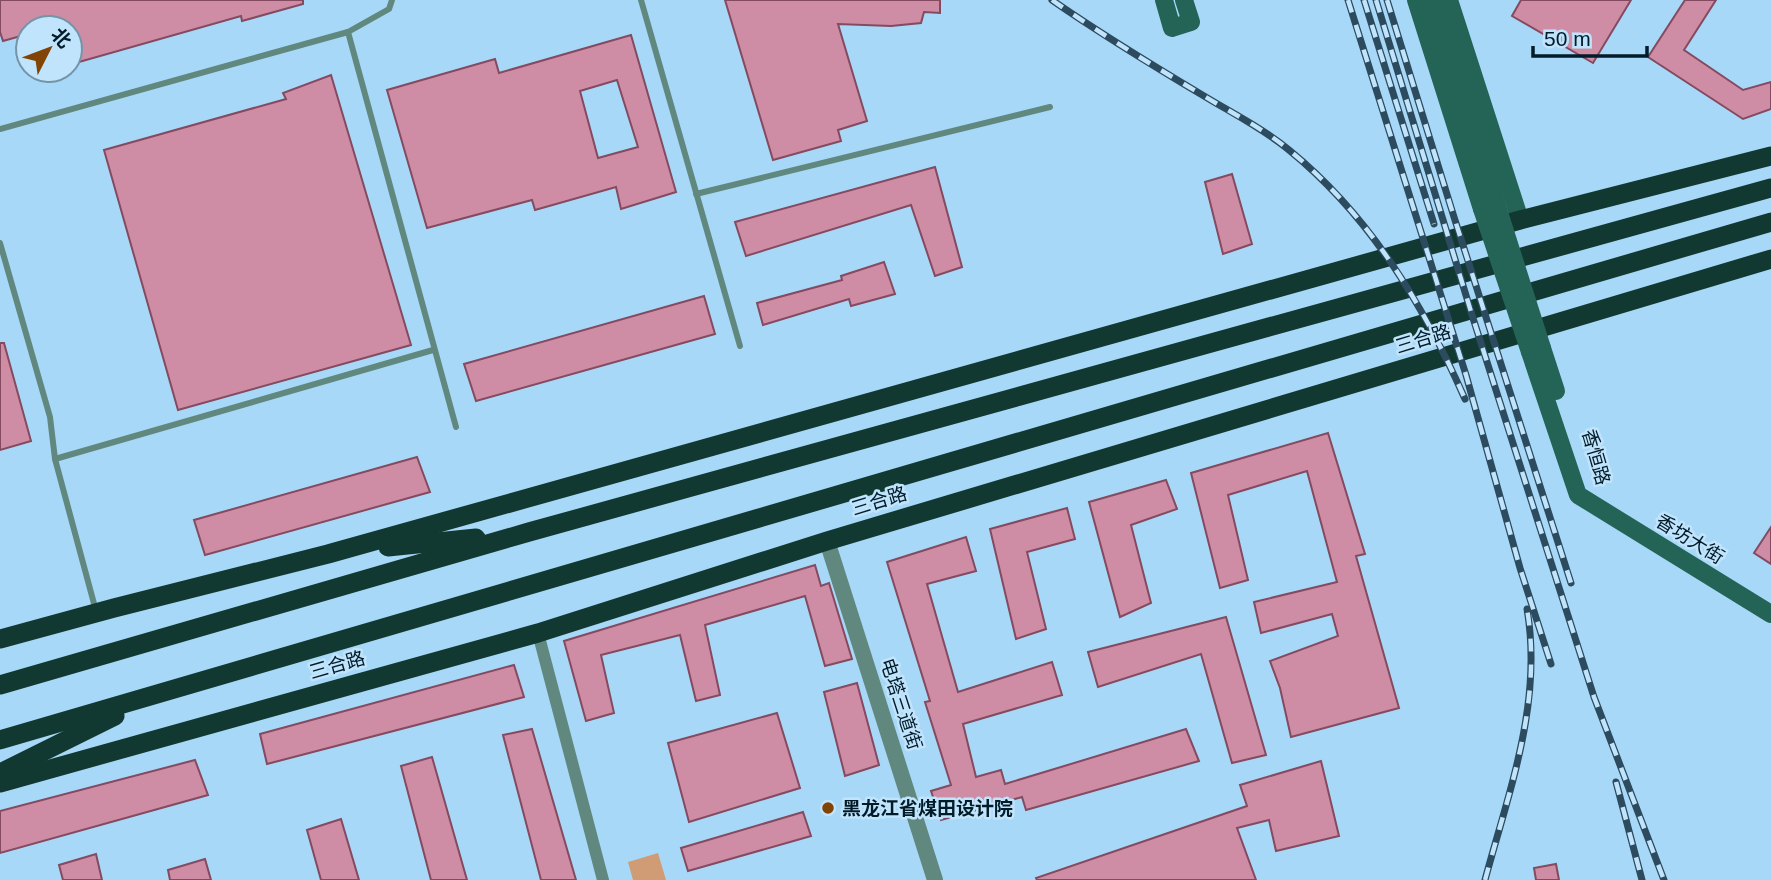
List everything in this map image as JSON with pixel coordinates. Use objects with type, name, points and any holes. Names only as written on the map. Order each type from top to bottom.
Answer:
[{"type":"highway","points":[[0,639],[328,554],[1520,220],[1771,156]]},
{"type":"highway","points":[[0,685],[529,532],[1766,189]]},
{"type":"highway","name":"三合路","points":[[0,740],[1770,222]]},
{"type":"highway","name":"三合路","points":[[0,783],[538,633],[827,541],[1771,259]]},
{"type":"highway","points":[[328,554],[529,532]]},
{"type":"highway","points":[[0,773],[157,696]]},
{"type":"main road","points":[[1164,0],[1172,28],[1191,22],[1184,0]]},
{"type":"main road","name":"香恒路","points":[[1416,0],[1489,206],[1536,350],[1578,495],[1586,499]]},
{"type":"main road","name":"香恒路","points":[[1433,0],[1489,206]]},
{"type":"main road","points":[[1449,0],[1520,220]]},
{"type":"main road","name":"香坊大街","points":[[1586,499],[1771,614]]},
{"type":"street","name":"电塔三道街","points":[[827,541],[936,880]]},
{"type":"street","points":[[538,633],[603,880]]},
{"type":"lane","points":[[0,129],[348,32],[389,9],[392,0]]},
{"type":"lane","points":[[641,0],[740,346]]},
{"type":"lane","points":[[348,32],[456,427]]},
{"type":"lane","points":[[696,194],[1050,107]]},
{"type":"lane","points":[[0,243],[50,417],[55,459],[96,612]]},
{"type":"lane","points":[[55,459],[433,350]]},
{"type":"shaded area","points":[[658,853],[666,880],[633,880],[628,862]]},
{"type":"building","points":[[0,0],[303,0],[303,4],[242,21],[241,16],[84,61],[84,14],[14,14],[14,38],[3,41],[0,32]]},
{"type":"building","points":[[725,0],[940,0],[940,13],[924,12],[921,23],[891,26],[838,24],[867,121],[838,130],[841,141],[773,160]]},
{"type":"building","points":[[1521,0],[1631,0],[1593,63],[1512,16]]},
{"type":"building","points":[[1685,0],[1716,0],[1684,50],[1743,90],[1771,82],[1771,109],[1743,119],[1648,57]]},
{"type":"building","points":[[631,35],[676,192],[621,209],[616,187],[535,210],[532,200],[427,228],[387,90],[495,59],[499,73]],"holes":[[[617,80],[638,147],[598,158],[580,91]]]},
{"type":"building","points":[[331,75],[411,345],[178,410],[104,150],[286,99],[283,93]]},
{"type":"building","points":[[935,167],[962,267],[935,276],[911,205],[746,256],[735,222]]},
{"type":"building","points":[[1232,174],[1252,244],[1223,254],[1205,182]]},
{"type":"building","points":[[884,262],[895,294],[851,306],[849,299],[763,325],[757,303],[842,280],[841,276]]},
{"type":"building","points":[[704,296],[715,334],[476,401],[464,364]]},
{"type":"building","points":[[0,343],[4,343],[31,441],[0,450]]},
{"type":"building","points":[[1328,433],[1365,554],[1356,556],[1399,708],[1291,737],[1280,688],[1270,661],[1338,636],[1332,614],[1261,633],[1254,602],[1337,582],[1307,471],[1228,495],[1248,580],[1220,588],[1191,473]]},
{"type":"building","points":[[417,457],[430,492],[205,555],[194,520]]},
{"type":"building","points":[[1166,480],[1177,509],[1131,525],[1151,603],[1120,617],[1089,502]]},
{"type":"building","points":[[1067,508],[1075,539],[1027,552],[1046,629],[1016,639],[990,529]]},
{"type":"building","points":[[1771,527],[1771,564],[1754,553]]},
{"type":"building","points":[[966,537],[976,571],[927,584],[958,692],[1052,662],[1062,695],[963,724],[976,777],[1001,770],[1005,784],[1186,729],[1199,761],[1026,810],[1022,797],[941,820],[931,791],[951,785],[925,702],[930,701],[887,562]]},
{"type":"building","points":[[815,565],[821,586],[829,583],[852,659],[825,666],[805,596],[705,625],[720,695],[696,701],[680,635],[601,655],[614,713],[586,721],[564,641]]},
{"type":"building","points":[[1226,617],[1266,755],[1232,763],[1201,654],[1098,687],[1088,652]]},
{"type":"building","points":[[514,665],[524,697],[267,764],[260,734]]},
{"type":"building","points":[[857,683],[879,765],[845,776],[824,692]]},
{"type":"building","points":[[777,713],[800,788],[689,822],[668,743]]},
{"type":"building","points":[[532,729],[576,880],[541,880],[503,735]]},
{"type":"building","points":[[432,757],[467,880],[431,880],[401,766]]},
{"type":"building","points":[[195,760],[208,795],[0,853],[0,811]]},
{"type":"building","points":[[1321,761],[1339,836],[1276,851],[1269,820],[1237,828],[1256,880],[1036,878],[1247,806],[1240,785]]},
{"type":"building","points":[[803,812],[811,836],[688,871],[681,848]]},
{"type":"building","points":[[341,819],[359,880],[321,880],[307,830]]},
{"type":"building","points":[[96,854],[102,880],[63,880],[59,865]]},
{"type":"building","points":[[205,859],[211,880],[170,880],[168,870]]},
{"type":"building","points":[[1556,864],[1559,880],[1536,880],[1534,868]]},
{"type":"railway","points":[[1052,0],[1269,135],[1318,176],[1345,203],[1392,264],[1431,329],[1465,399]]},
{"type":"railway","points":[[1348,0],[1466,375],[1520,568],[1551,664]]},
{"type":"railway","points":[[1364,0],[1434,224]]},
{"type":"railway","points":[[1376,0],[1472,315],[1594,697],[1664,880]]},
{"type":"railway","points":[[1387,0],[1571,583]]},
{"type":"railway","points":[[1485,880],[1513,780],[1527,712],[1531,678],[1527,609]]},
{"type":"railway","points":[[1616,782],[1642,880]]},
{"type":"place","name":"黑龙江省煤田设计院","points":[[828,808]]}]
